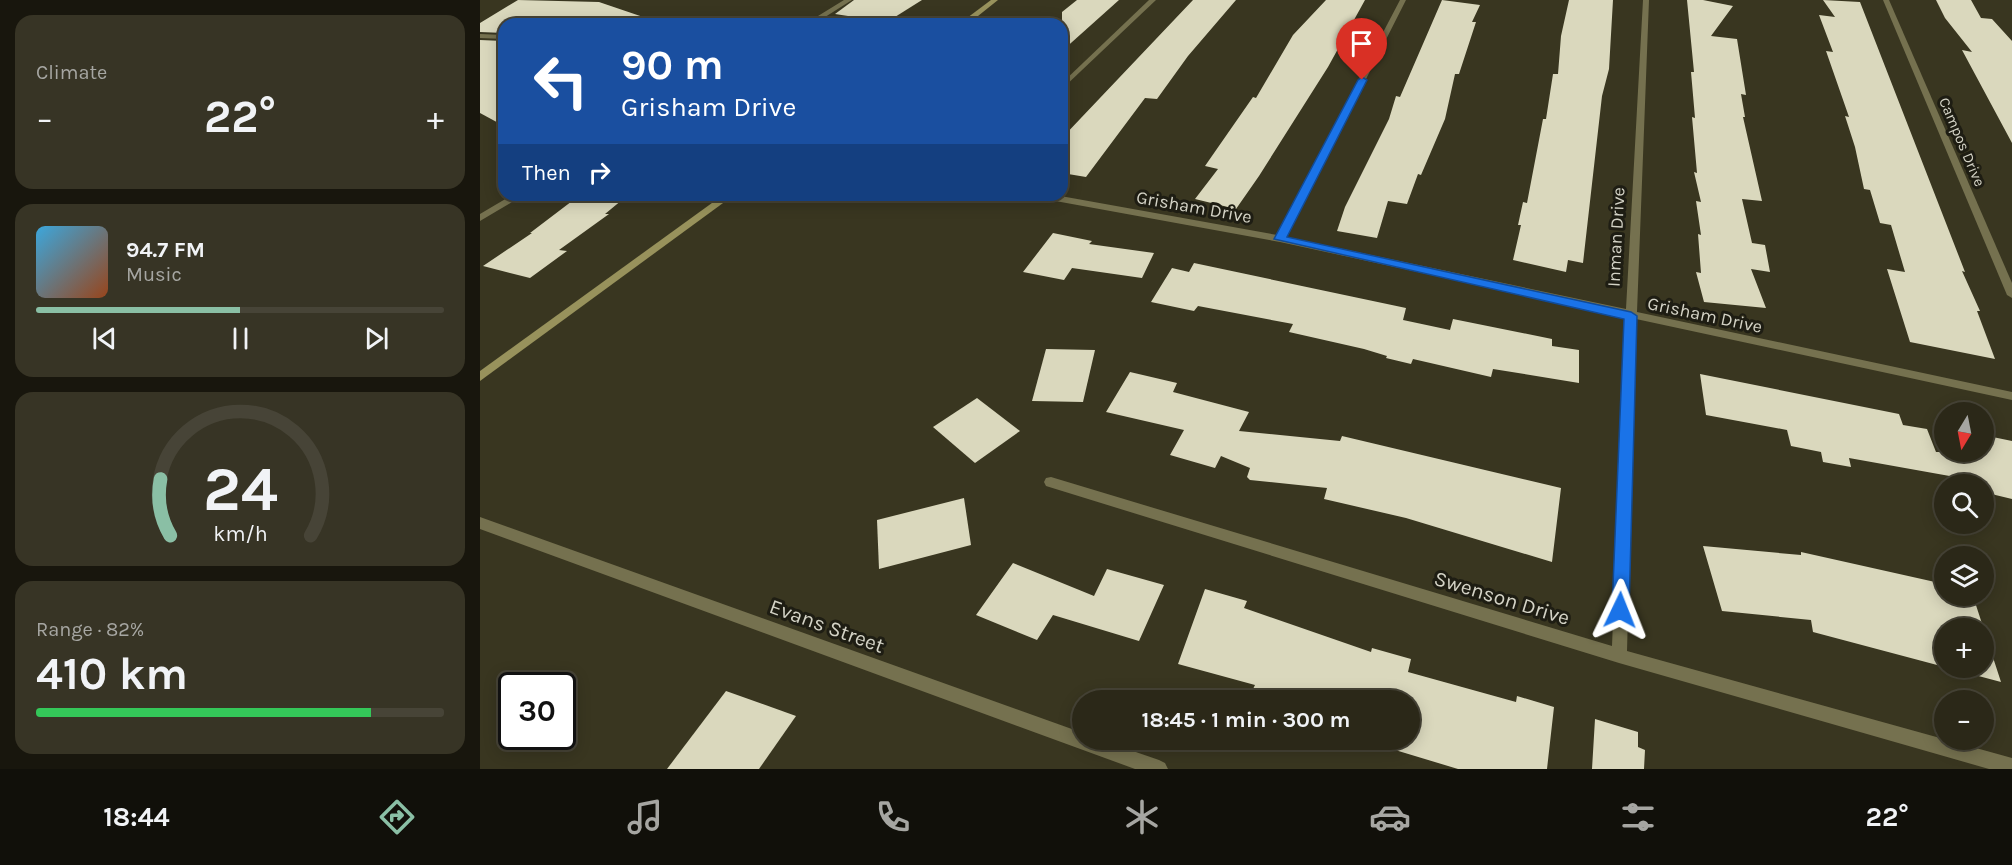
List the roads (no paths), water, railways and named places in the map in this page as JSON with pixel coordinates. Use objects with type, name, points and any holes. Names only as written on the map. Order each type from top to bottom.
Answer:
[{"type":"main road","points":[[971,18],[995,0]]},
{"type":"main road","points":[[480,377],[721,201]]},
{"type":"street","points":[[819,18],[849,0]]},
{"type":"street","points":[[1068,81],[1153,0]]},
{"type":"street","points":[[1280,239],[1403,0]]},
{"type":"street","name":"Inman Drive","points":[[1618,656],[1646,0]]},
{"type":"street","name":"Campos Drive","points":[[1886,0],[2012,295]]},
{"type":"street","points":[[480,36],[498,37]]},
{"type":"street","name":"Grisham Drive","points":[[1068,200],[1280,239],[2012,396]]},
{"type":"street","points":[[480,218],[509,201]]},
{"type":"street","name":"Swenson Drive","points":[[1051,482],[1618,656],[2012,767]]},
{"type":"street","name":"Evans Street","points":[[480,523],[1130,764],[1160,769]]}]
